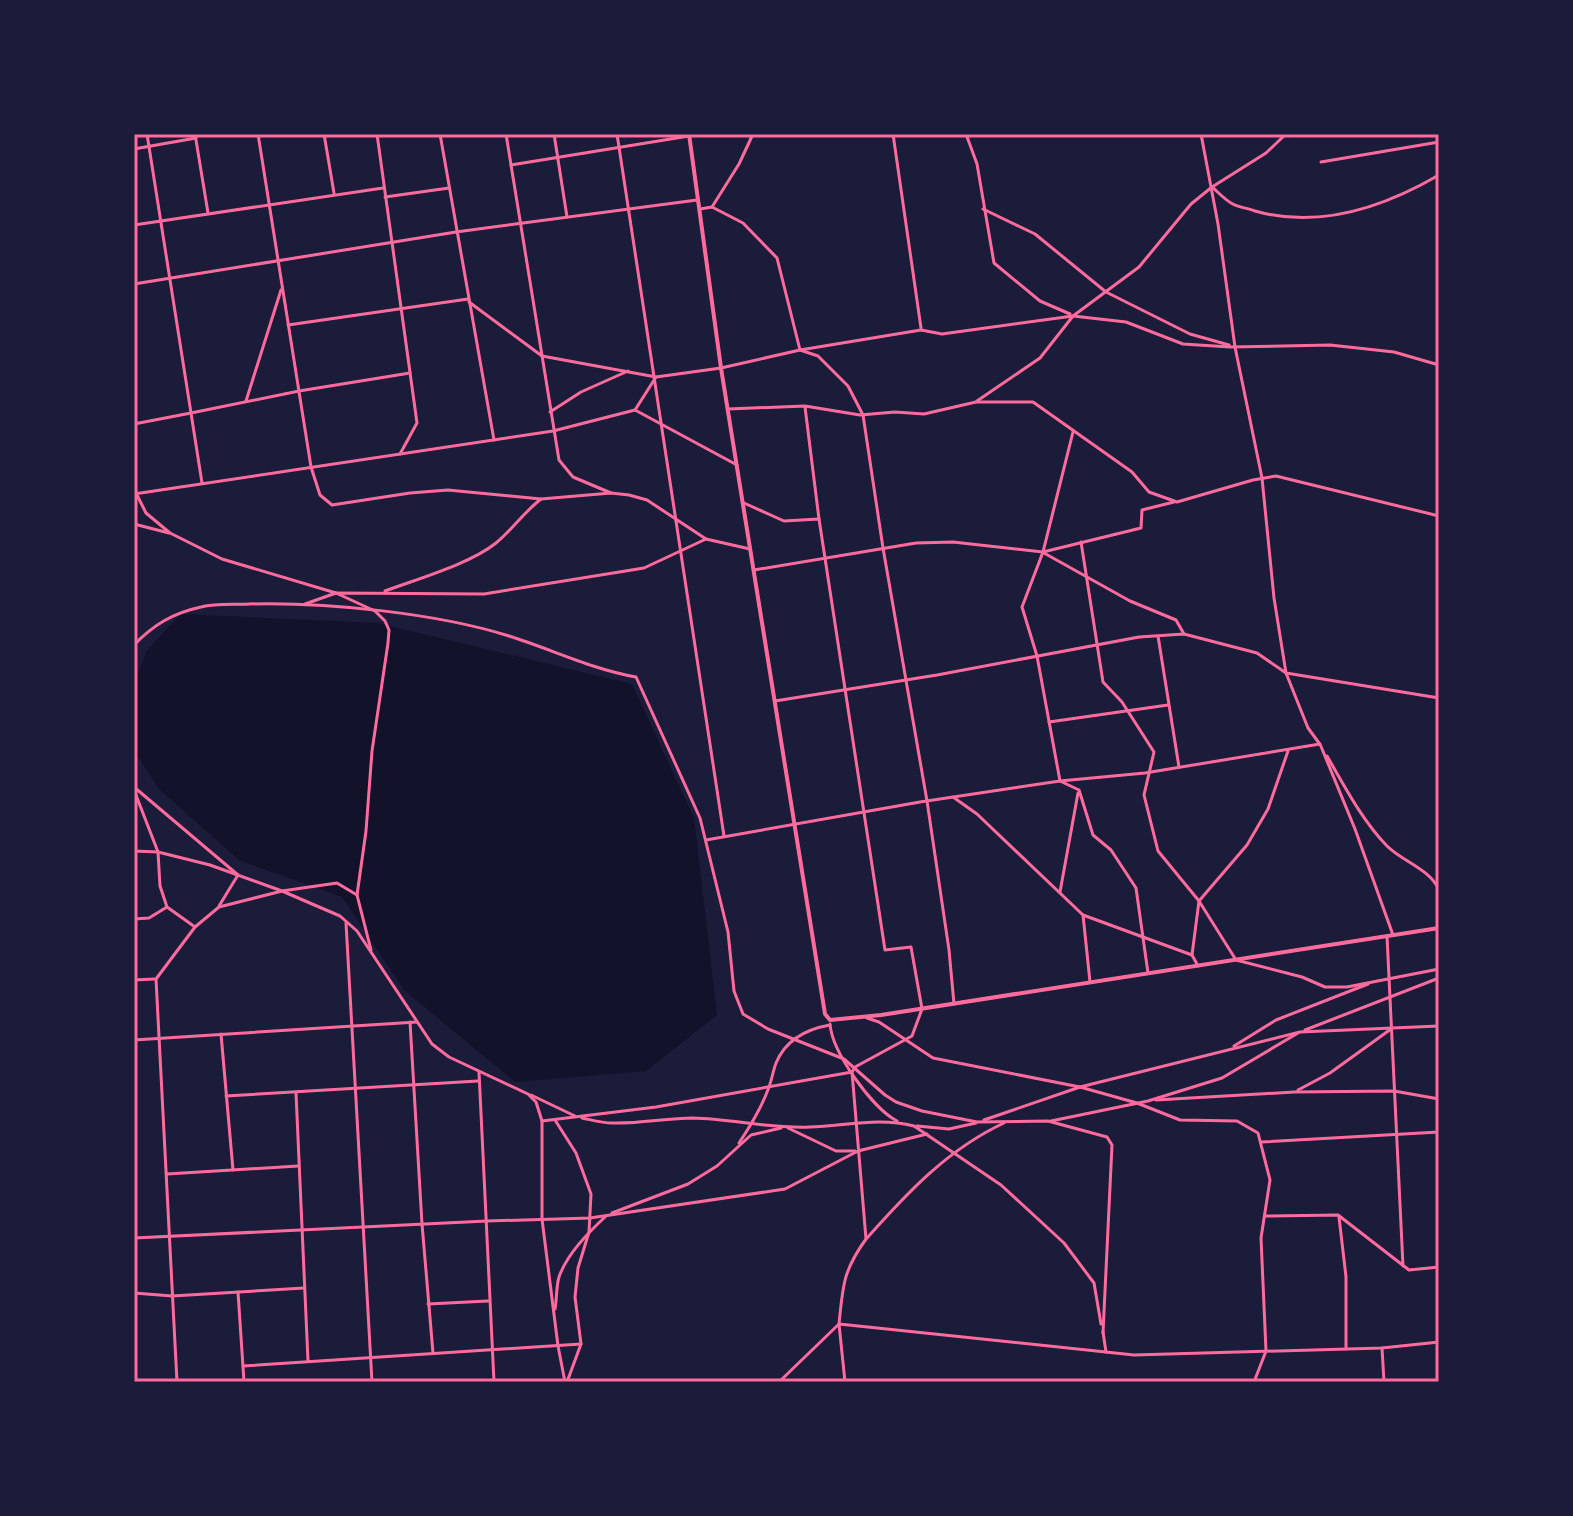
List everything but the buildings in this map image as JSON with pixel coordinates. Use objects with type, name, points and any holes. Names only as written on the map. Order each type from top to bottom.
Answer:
[{"type":"street","points":[[147,134],[202,483]]},
{"type":"street","points":[[258,134],[311,467],[320,495],[332,505],[448,490],[541,499],[611,493]]},
{"type":"street","points":[[324,134],[334,195]]},
{"type":"street","points":[[377,134],[417,423],[400,454]]},
{"type":"street","points":[[440,134],[494,440]]},
{"type":"street","points":[[506,134],[559,460],[573,477],[611,493],[647,500],[706,539],[750,549]]},
{"type":"street","points":[[554,134],[567,218]]},
{"type":"street","points":[[617,134],[724,836]]},
{"type":"street","points":[[712,207],[739,164],[753,134]]},
{"type":"street","points":[[893,134],[921,330]]},
{"type":"street","points":[[966,134],[977,164],[994,263],[1040,301],[1073,316]]},
{"type":"street","points":[[976,402],[1040,358],[1073,316],[1139,267],[1191,204],[1266,153],[1286,134]]},
{"type":"street","points":[[511,165],[689,135],[721,368],[825,1014],[830,1022],[831,1035],[844,1059],[896,1102],[922,1111],[977,1122],[1048,1121],[1148,1101],[1294,1092],[1394,1091],[1439,1099]]},
{"type":"street","points":[[134,149],[196,136],[208,214]]},
{"type":"street","points":[[1203,136],[1235,347],[1262,478],[1274,598],[1286,673],[1308,728],[1357,809],[1387,846],[1412,866],[1434,878],[1439,890]]},
{"type":"street","points":[[1321,162],[1439,142]]},
{"type":"street","points":[[1212,187],[1231,204],[1276,217],[1314,218],[1369,207],[1439,175]]},
{"type":"street","points":[[134,225],[384,188]]},
{"type":"street","points":[[385,197],[449,188]]},
{"type":"street","points":[[134,284],[456,232],[697,200]]},
{"type":"street","points":[[700,209],[712,207],[743,223],[777,258],[800,350]]},
{"type":"street","points":[[983,209],[1035,234],[1106,292],[1190,334],[1235,347]]},
{"type":"street","points":[[246,401],[282,287]]},
{"type":"street","points":[[288,325],[469,301],[542,356],[656,377],[721,368],[800,350],[921,330],[942,334],[1073,316],[1126,322],[1183,344],[1235,347],[1330,345],[1394,352],[1439,365]]},
{"type":"street","points":[[800,350],[818,356],[848,386],[863,415],[927,801],[954,1004]]},
{"type":"street","points":[[550,412],[581,392],[629,370]]},
{"type":"street","points":[[134,424],[299,391],[410,373]]},
{"type":"street","points":[[635,410],[656,377]]},
{"type":"street","points":[[728,409],[805,406],[863,415],[895,412],[924,414],[976,402],[1033,402],[1132,472],[1149,492],[1177,502]]},
{"type":"street","points":[[542,1121],[656,1107],[854,1069],[912,1036],[922,1009],[911,947],[885,950],[819,519],[805,406]]},
{"type":"street","points":[[135,493],[553,431],[635,410],[737,465]]},
{"type":"street","points":[[1060,781],[1037,656],[1022,607],[1043,552],[1073,432]]},
{"type":"street","points":[[754,570],[916,543],[953,542],[1043,552],[1141,528],[1142,510],[1276,476],[1439,516]]},
{"type":"street","points":[[134,479],[135,493],[146,513],[170,533]]},
{"type":"street","points":[[381,593],[456,564],[495,544],[525,511],[541,499]]},
{"type":"street","points":[[744,503],[784,521],[819,519]]},
{"type":"street","points":[[134,524],[170,533],[222,559],[336,593],[375,611],[385,621],[389,630],[388,643],[372,751],[357,895],[373,957]]},
{"type":"street","points":[[301,605],[336,593],[484,594],[644,568],[706,539]]},
{"type":"street","points":[[1081,542],[1103,682],[1128,711],[1154,752],[1144,795],[1158,851],[1199,901],[1236,960],[1302,977],[1325,987],[1347,987],[1439,969]]},
{"type":"street","points":[[1043,552],[1130,601],[1176,620],[1184,634]]},
{"type":"street","points":[[134,645],[150,628],[173,615],[204,606],[301,605],[375,611],[507,635],[610,672],[636,677],[682,777],[706,840],[728,932],[734,991],[743,1014],[768,1029],[844,1059]]},
{"type":"street","points":[[775,701],[1097,645],[1184,634],[1257,653],[1286,673],[1439,698]]},
{"type":"street","points":[[1158,636],[1179,767]]},
{"type":"street","points":[[1049,722],[1169,705]]},
{"type":"street","points":[[706,840],[927,801],[1060,781],[1149,772],[1320,744]]},
{"type":"street","points":[[1320,744],[1393,935]]},
{"type":"street","points":[[1198,966],[1192,955],[1199,901],[1247,845],[1268,809],[1288,750]]},
{"type":"street","points":[[1060,781],[1079,790],[1093,835],[1111,850],[1136,888],[1148,974]]},
{"type":"street","points":[[134,789],[158,852],[160,886],[167,907],[195,927]]},
{"type":"street","points":[[134,789],[238,875]]},
{"type":"street","points":[[1060,892],[1079,790]]},
{"type":"street","points":[[953,797],[977,814],[1083,915],[1192,955]]},
{"type":"street","points":[[134,851],[158,852],[210,865],[282,891],[346,921],[357,931],[432,1044],[449,1057],[577,1117],[611,1123],[690,1118],[785,1127],[900,1122]]},
{"type":"street","points":[[177,1382],[156,979],[195,927],[219,907],[238,875]]},
{"type":"street","points":[[219,907],[282,891],[337,883],[357,895]]},
{"type":"street","points":[[134,919],[149,918],[167,907]]},
{"type":"street","points":[[1083,915],[1090,982]]},
{"type":"street","points":[[346,921],[372,1382]]},
{"type":"street","points":[[737,1146],[753,1122],[770,1086],[776,1061],[794,1038],[830,1022],[1439,928]]},
{"type":"street","points":[[1387,936],[1403,1266]]},
{"type":"street","points":[[854,1069],[873,1101],[887,1116],[914,1126],[949,1129],[1080,1087],[1300,1032],[1439,978]]},
{"type":"street","points":[[134,980],[156,979]]},
{"type":"street","points":[[1228,1049],[1276,1020],[1379,980]]},
{"type":"street","points":[[864,1017],[879,1022],[933,1058],[1080,1087],[1137,1103],[1180,1120],[1237,1121],[1258,1133],[1270,1180],[1261,1238],[1266,1351],[1254,1382]]},
{"type":"street","points":[[410,1022],[433,1355]]},
{"type":"street","points":[[134,1040],[417,1022]]},
{"type":"street","points":[[1148,1101],[1222,1078],[1300,1032],[1439,1026]]},
{"type":"street","points":[[1294,1092],[1330,1073],[1391,1029]]},
{"type":"street","points":[[221,1034],[233,1170]]},
{"type":"street","points":[[854,1069],[855,1122],[866,1239]]},
{"type":"street","points":[[479,1072],[494,1382]]},
{"type":"street","points":[[226,1096],[479,1081]]},
{"type":"street","points":[[296,1093],[308,1362]]},
{"type":"street","points":[[528,1094],[536,1102],[542,1121],[542,1219],[558,1346],[566,1382]]},
{"type":"street","points":[[555,1120],[576,1153],[591,1194],[589,1232],[578,1268],[575,1297],[581,1344],[566,1382]]},
{"type":"street","points":[[1048,1121],[1107,1137],[1112,1145],[1103,1333]]},
{"type":"street","points":[[845,1382],[839,1324],[849,1262],[916,1183],[956,1152],[1008,1122]]},
{"type":"street","points":[[914,1126],[1001,1185],[1064,1243],[1094,1283],[1106,1352]]},
{"type":"street","points":[[554,1316],[559,1277],[589,1232],[606,1216],[688,1184],[717,1166],[751,1135],[785,1127],[836,1151],[858,1151]]},
{"type":"street","points":[[1261,1142],[1439,1132]]},
{"type":"street","points":[[134,1238],[606,1216],[785,1189],[858,1151],[927,1134]]},
{"type":"street","points":[[165,1174],[298,1166]]},
{"type":"street","points":[[1265,1216],[1339,1217],[1409,1270],[1439,1267]]},
{"type":"street","points":[[1339,1217],[1346,1277],[1346,1349]]},
{"type":"street","points":[[134,1293],[172,1296],[304,1288]]},
{"type":"street","points":[[238,1292],[244,1382]]},
{"type":"street","points":[[428,1304],[490,1301]]},
{"type":"street","points":[[839,1324],[1134,1355],[1382,1348],[1439,1342]]},
{"type":"street","points":[[779,1382],[839,1324]]},
{"type":"street","points":[[243,1366],[581,1344]]},
{"type":"street","points":[[1382,1348],[1384,1382]]},
{"type":"shaded area","points":[[180,614],[377,623],[632,684],[694,818],[717,1015],[646,1071],[515,1082],[404,990],[342,897],[239,860],[159,789],[134,751],[134,687],[146,652]]}]
